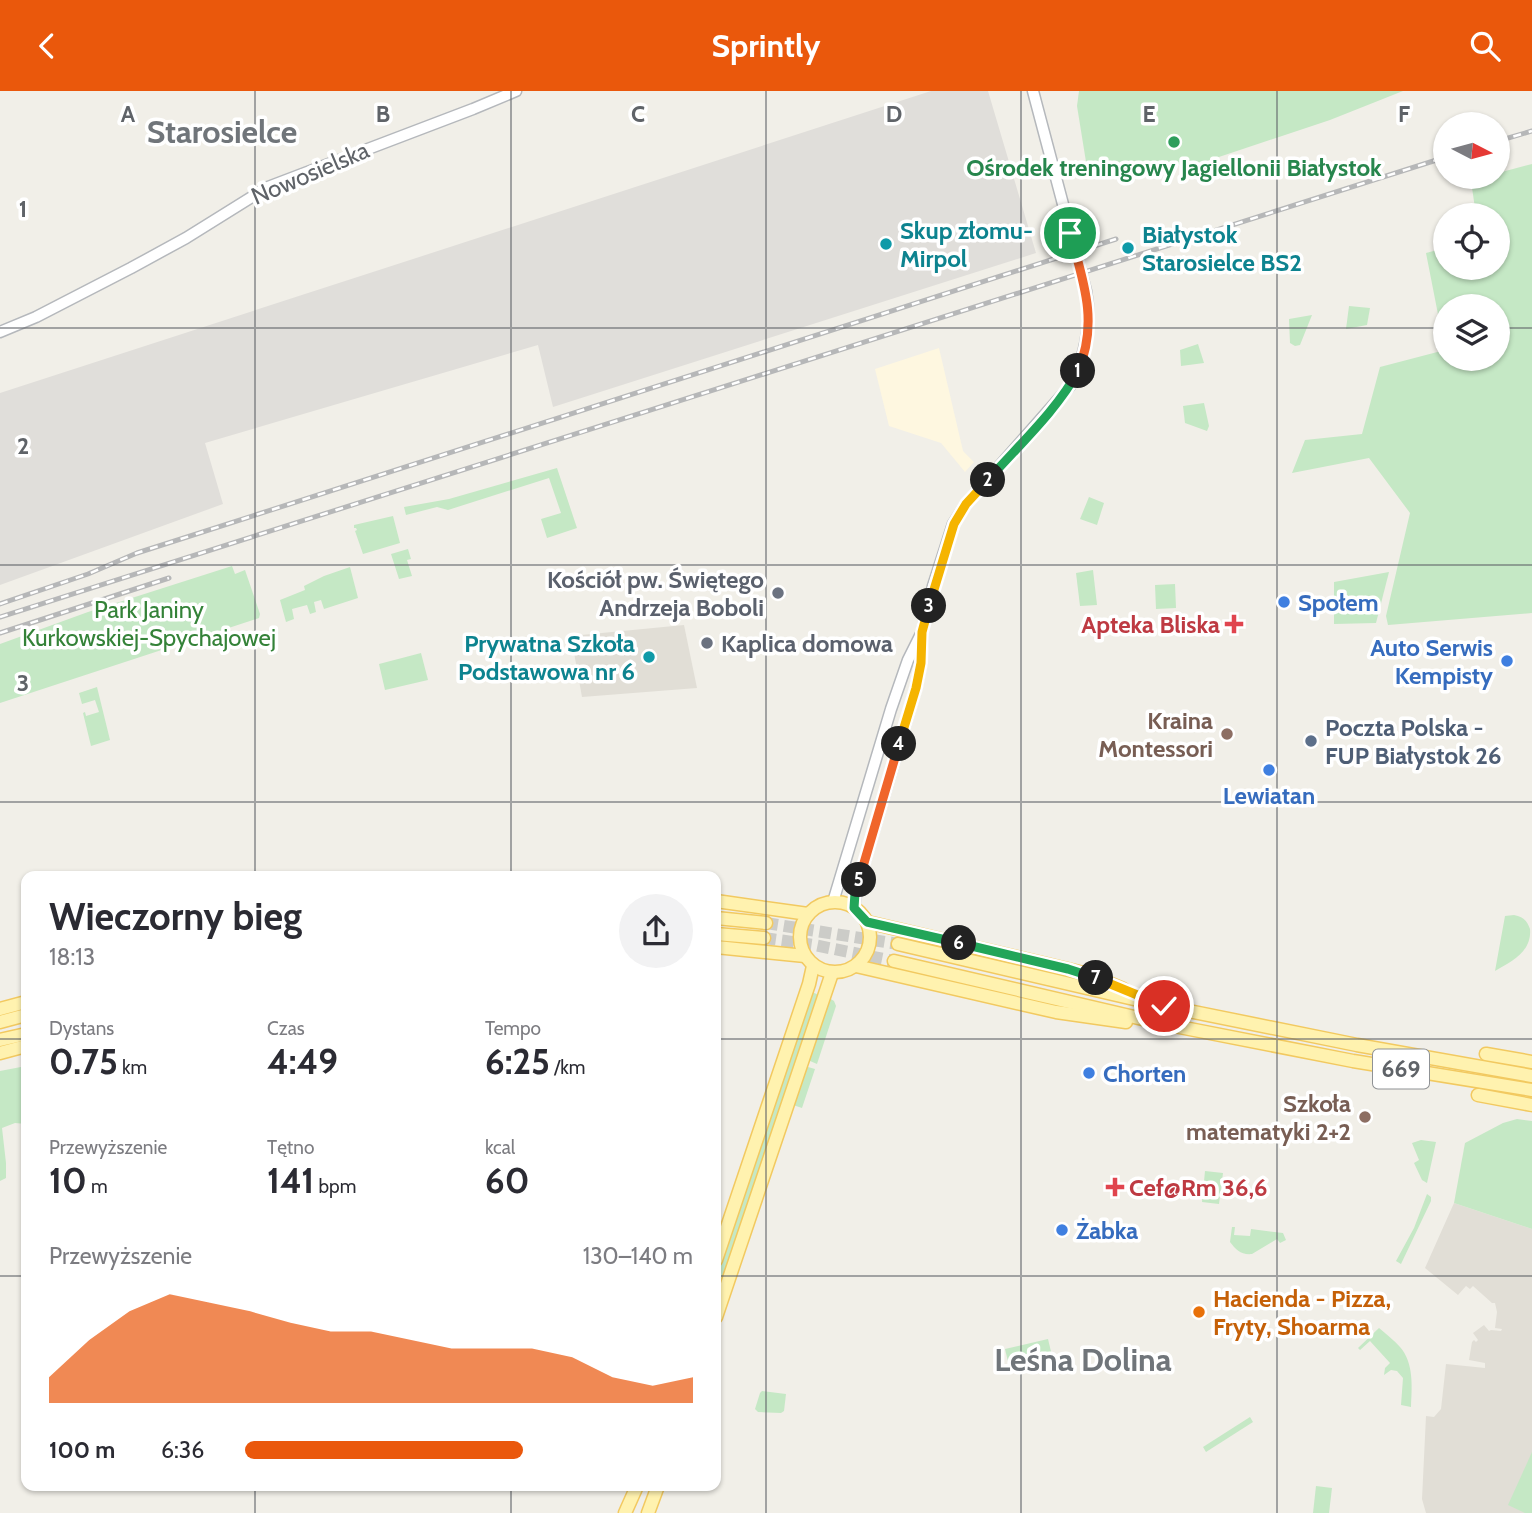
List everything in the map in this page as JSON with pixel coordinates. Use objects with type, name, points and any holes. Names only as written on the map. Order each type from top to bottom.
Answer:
[{"type":"main road","points":[[721,902],[808,914]]},
{"type":"main road","points":[[721,948],[809,961],[822,971],[832,973],[856,966],[863,959],[870,941],[870,932],[867,922],[854,908],[833,902],[815,908],[808,914],[800,930],[799,939],[809,961],[809,984],[721,1245]]},
{"type":"main road","points":[[721,918],[766,923]]},
{"type":"main road","points":[[867,922],[1087,974],[1164,1006]]},
{"type":"main road","points":[[721,935],[764,939]]},
{"type":"main road","name":"669","points":[[898,944],[1164,1006],[1357,1045],[1532,1076]]},
{"type":"main road","name":"669","points":[[894,961],[1164,1024],[1353,1061],[1532,1090]]},
{"type":"main road","points":[[856,966],[1056,1012],[1164,1024]]},
{"type":"main road","points":[[721,1302],[832,973]]},
{"type":"main road","points":[[0,1009],[21,1003]]},
{"type":"main road","points":[[0,1022],[21,1016]]},
{"type":"main road","points":[[0,1040],[21,1035]]},
{"type":"main road","points":[[0,1053],[21,1047]]},
{"type":"main road","points":[[1486,1054],[1532,1062]]},
{"type":"main road","points":[[1478,1094],[1532,1105]]},
{"type":"main road","points":[[625,1513],[634,1491]]},
{"type":"main road","points":[[649,1513],[656,1491]]},
{"type":"street","name":"Nowosielska","points":[[0,333],[171,246],[268,187],[516,91]]},
{"type":"street","points":[[854,908],[857,887],[916,688],[921,663],[922,632],[933,586],[954,524],[966,504],[1070,386],[1080,368],[1085,351],[1089,325],[1086,291],[1033,91]]},
{"type":"street","points":[[833,902],[887,722],[908,660],[922,632]]},
{"type":"shaded area","points":[[931,91],[988,91],[1036,253],[553,407],[538,345],[205,443],[223,504],[0,585],[0,393]]},
{"type":"shaded area","points":[[939,348],[963,451],[974,462],[965,472],[941,443],[889,426],[875,369]]},
{"type":"shaded area","points":[[684,625],[697,688],[582,697],[571,636]]},
{"type":"shaded area","points":[[1454,1203],[1532,1229],[1532,1513],[1426,1513],[1422,1499],[1426,1416],[1434,1417],[1441,1409],[1446,1364],[1485,1368],[1485,1363],[1469,1360],[1472,1342],[1478,1340],[1473,1333],[1484,1325],[1489,1331],[1502,1329],[1495,1328],[1495,1303],[1473,1286],[1470,1289],[1466,1286],[1458,1295],[1425,1268]]},
{"type":"green space","name":"Ośrodek treningowy Jagiellonii Białystok","points":[[1079,91],[1403,91],[1330,120],[1198,164],[1087,168],[1077,106]]},
{"type":"green space","points":[[1532,164],[1532,613],[1388,625],[1386,616],[1410,513],[1369,458],[1292,473],[1305,440],[1362,434],[1380,367],[1433,353],[1433,371],[1510,371],[1510,294],[1434,294],[1426,253],[1433,251],[1433,280],[1510,280],[1510,203],[1474,203],[1472,189],[1510,189],[1510,170]]},
{"type":"green space","points":[[1349,306],[1370,308],[1367,325],[1346,329]]},
{"type":"green space","points":[[1312,315],[1300,345],[1290,343],[1289,319]]},
{"type":"green space","points":[[1198,344],[1204,363],[1181,366],[1180,350]]},
{"type":"green space","points":[[1204,403],[1209,426],[1207,431],[1185,423],[1183,406]]},
{"type":"green space","points":[[557,468],[577,528],[547,538],[541,519],[561,513],[549,478],[448,510],[437,507],[406,515],[404,507],[449,499]]},
{"type":"green space","points":[[1089,497],[1104,503],[1097,525],[1080,519]]},
{"type":"green space","points":[[393,516],[400,543],[363,554],[354,525]]},
{"type":"green space","points":[[408,549],[411,559],[407,560],[412,576],[399,579],[391,554]]},
{"type":"green space","name":"Park Janiny Kurkowskiej-Spychajowej","points":[[232,566],[235,574],[245,570],[259,618],[0,703],[0,644],[88,612]]},
{"type":"green space","points":[[350,567],[358,598],[324,609],[321,600],[314,602],[316,612],[310,614],[307,605],[292,609],[294,619],[286,622],[280,600],[305,590],[304,586],[324,576]]},
{"type":"green space","points":[[1093,570],[1097,605],[1080,606],[1076,573]]},
{"type":"green space","points":[[1389,572],[1376,623],[1334,624],[1334,582]]},
{"type":"green space","points":[[1175,584],[1176,608],[1156,609],[1155,585]]},
{"type":"green space","points":[[421,653],[428,680],[385,690],[379,664]]},
{"type":"green space","points":[[97,687],[110,740],[91,746],[83,713],[85,712],[86,716],[99,712],[95,700],[82,704],[79,693]]},
{"type":"green space","points":[[1514,915],[1524,919],[1529,926],[1528,944],[1519,955],[1495,971],[1505,916]]},
{"type":"green space","points":[[812,992],[819,995],[721,1284],[721,1259]]},
{"type":"green space","points":[[829,998],[836,1006],[817,1064],[808,1059]]},
{"type":"green space","points":[[21,1067],[21,1124],[2,1128],[6,1178],[0,1181],[0,1071]]},
{"type":"green space","points":[[808,1067],[815,1069],[802,1108],[793,1105]]},
{"type":"green space","points":[[1517,1119],[1532,1121],[1532,1229],[1454,1203],[1465,1143],[1503,1123]]},
{"type":"green space","points":[[1421,1140],[1436,1142],[1427,1183],[1422,1180],[1414,1163],[1419,1160],[1412,1143]]},
{"type":"green space","points":[[1205,1171],[1223,1173],[1219,1204],[1202,1202]]},
{"type":"green space","points":[[1427,1194],[1431,1201],[1401,1264],[1396,1261],[1414,1228]]},
{"type":"green space","points":[[1232,1227],[1235,1227],[1234,1235],[1250,1236],[1251,1229],[1283,1233],[1286,1240],[1280,1243],[1277,1239],[1252,1254],[1245,1254],[1230,1242]]},
{"type":"green space","points":[[1379,1328],[1393,1339],[1408,1360],[1411,1407],[1401,1405],[1403,1378],[1397,1371],[1391,1370],[1384,1375],[1385,1368],[1390,1363],[1370,1341],[1360,1350],[1358,1348]]},
{"type":"green space","points":[[1048,1339],[1053,1360],[1010,1370],[1005,1349]]},
{"type":"green space","points":[[762,1391],[786,1394],[784,1411],[758,1412],[755,1409]]},
{"type":"green space","points":[[1250,1417],[1253,1422],[1206,1452],[1203,1447]]},
{"type":"green space","points":[[1532,1452],[1532,1513],[1525,1513],[1508,1505]]},
{"type":"green space","points":[[1316,1486],[1332,1488],[1329,1513],[1313,1513]]},
{"type":"tunnel","points":[[766,923],[898,944]]},
{"type":"tunnel","points":[[764,938],[894,961]]},
{"type":"railway","points":[[1510,137],[1532,131]]},
{"type":"railway","points":[[0,617],[1433,161]]},
{"type":"railway","points":[[0,604],[88,574],[137,553],[1116,239]]},
{"type":"railway","points":[[0,633],[169,578]]},
{"type":"place","name":"Ośrodek treningowy Jagiellonii Białystok","points":[[1174,142]]},
{"type":"place","name":"Skup złomu- Mirpol","points":[[886,244]]},
{"type":"place","name":"Białystok Starosielce BS2","points":[[1128,248]]},
{"type":"place","name":"Kościół pw. Świętego Andrzeja Boboli","points":[[778,593]]},
{"type":"place","name":"Społem","points":[[1284,602]]},
{"type":"place","name":"Apteka Bliska","points":[[1234,624]]},
{"type":"place","name":"Kaplica domowa","points":[[707,643]]},
{"type":"place","name":"Prywatna Szkoła Podstawowa nr 6","points":[[649,657]]},
{"type":"place","name":"Auto Serwis Kempisty","points":[[1507,661]]},
{"type":"place","name":"Kraina Montessori","points":[[1227,734]]},
{"type":"place","name":"Poczta Polska - FUP Białystok 26","points":[[1311,741]]},
{"type":"place","name":"Lewiatan","points":[[1269,770]]},
{"type":"place","name":"Chorten","points":[[1089,1073]]},
{"type":"place","name":"Szkoła matematyki 2+2","points":[[1365,1117]]},
{"type":"place","name":"Cef@Rm 36,6","points":[[1115,1187]]},
{"type":"place","name":"Żabka","points":[[1062,1230]]},
{"type":"place","name":"Hacienda - Pizza, Fryty, Shoarma","points":[[1199,1312]]},
{"type":"district","name":"Starosielce","points":[[222,131]]},
{"type":"district","name":"Leśna Dolina","points":[[1083,1359]]},
{"type":"route","points":[[1070,233],[1089,308],[1089,325],[1080,368],[1058,401],[966,504],[954,524],[933,586],[922,632],[921,663],[916,688],[855,893],[854,908],[867,922],[1087,974],[1164,1006]]}]
